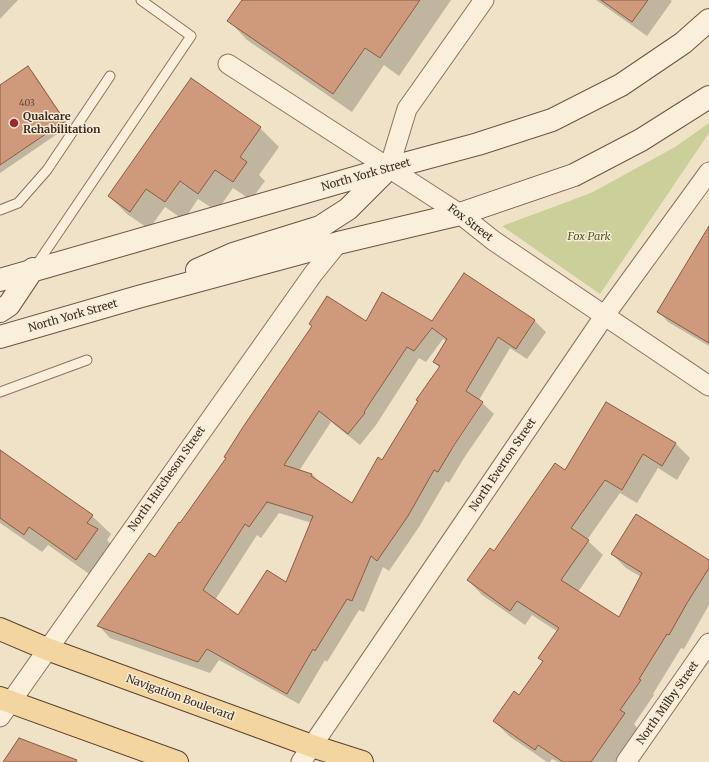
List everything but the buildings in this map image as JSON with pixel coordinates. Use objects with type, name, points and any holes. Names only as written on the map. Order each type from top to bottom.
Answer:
[{"type":"main road","name":"North York Street","points":[[0,280],[33,269],[478,144],[552,120],[621,85],[683,43],[709,20]]},
{"type":"main road","name":"North York Street","points":[[0,337],[138,297],[338,244],[460,214],[574,175],[641,140],[709,97]]},
{"type":"main road","points":[[138,297],[232,254],[320,227],[348,209],[389,168]]},
{"type":"main road","points":[[0,311],[9,305],[33,269]]},
{"type":"main road","name":"Navigation Boulevard","points":[[0,629],[307,754],[362,762]]},
{"type":"main road","points":[[3,706],[178,762]]},
{"type":"street","points":[[389,168],[407,109],[484,0]]},
{"type":"street","name":"Fox Street","points":[[228,64],[460,214],[494,241],[709,386]]},
{"type":"street","name":"North Everton Street","points":[[307,754],[605,315],[709,172]]},
{"type":"street","name":"North Hutcheson Street","points":[[3,706],[47,649],[313,274],[338,244]]},
{"type":"street","name":"North Milby Street","points":[[626,762],[709,643]]},
{"type":"lane","points":[[33,269],[191,36],[141,0]]},
{"type":"lane","points":[[0,210],[18,203],[47,170],[110,76]]},
{"type":"lane","points":[[0,392],[88,360]]},
{"type":"green space","name":"Fox Park","points":[[709,123],[709,133],[600,294],[502,226],[591,193],[675,147]]},
{"type":"place","name":"Qualcare Rehabilitation","points":[[14,123]]}]
